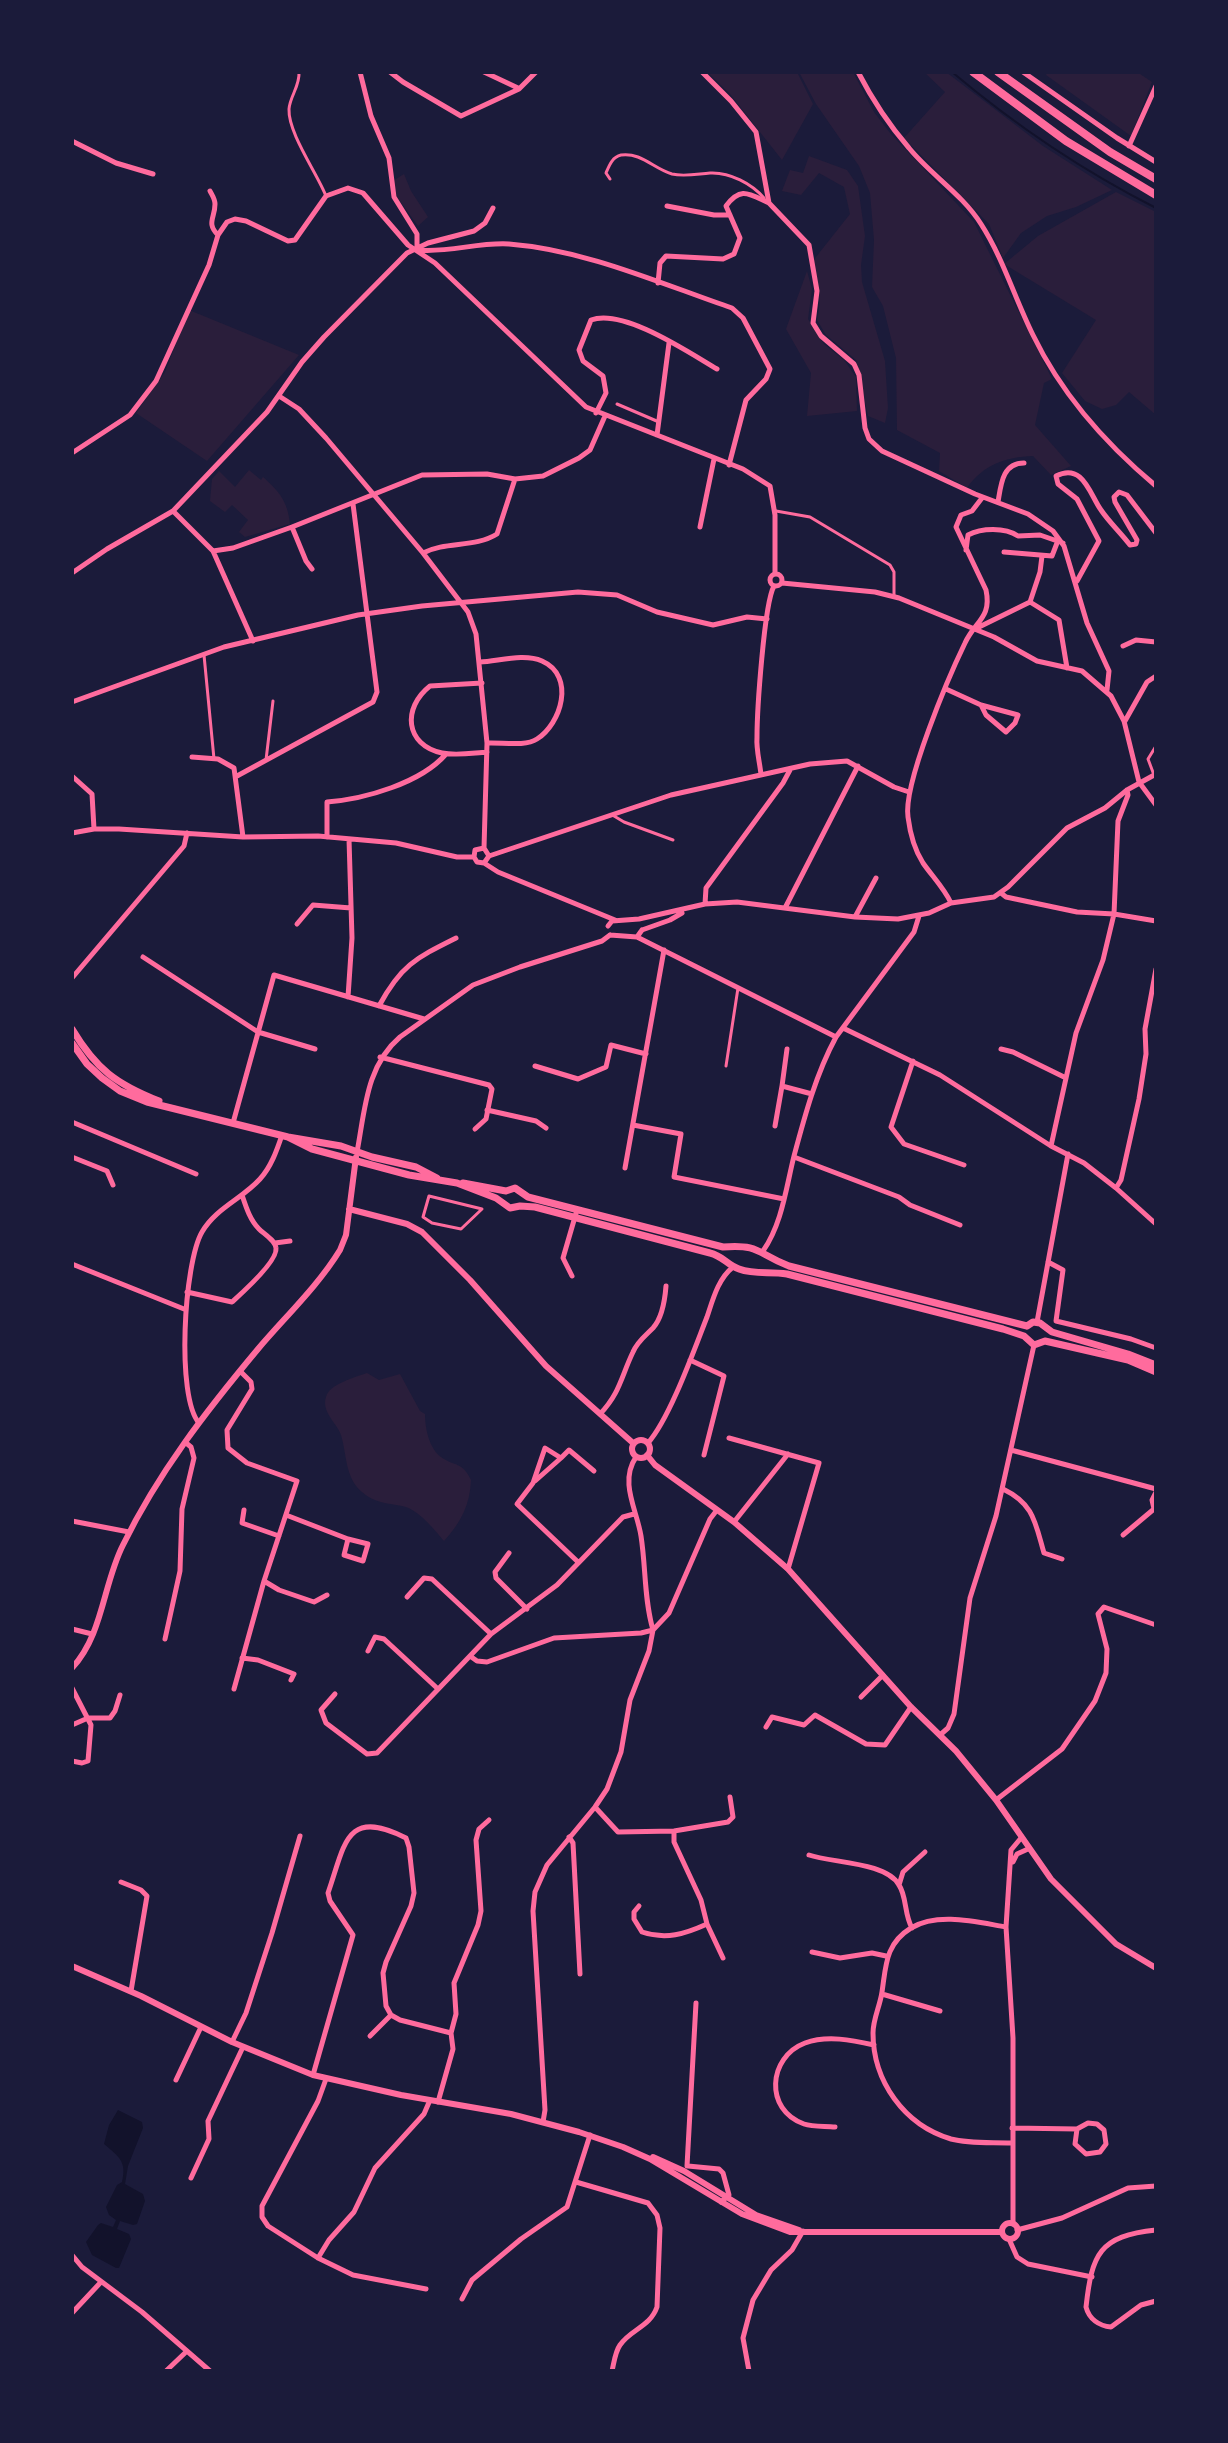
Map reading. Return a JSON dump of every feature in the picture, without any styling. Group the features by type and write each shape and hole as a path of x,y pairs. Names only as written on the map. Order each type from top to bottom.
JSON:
{"main road":[{"path":"973,72 1066,141 1156,195"},
{"path":"998,72 1110,152 1156,179"},
{"path":"72,1029 87,1054 112,1078 135,1092 175,1108"},
{"path":"72,1043 93,1071 120,1091 147,1102 285,1136 312,1149 416,1167 503,1202 510,1208 520,1206 576,1214 729,1247 741,1245 800,1269 1027,1326 1037,1322 1046,1328 1156,1365"},
{"path":"457,1183 506,1191 515,1188 522,1195 576,1214 726,1259 733,1267 752,1273 763,1271 809,1279 1024,1336 1034,1345 1045,1341 1128,1360 1156,1372"},
{"path":"503,1202 506,1191"},
{"path":"520,1206 522,1195"},
{"path":"726,1259 729,1247"},
{"path":"763,1271 765,1255"},
{"path":"1024,1336 1027,1326"},
{"path":"1045,1341 1046,1328"}],"street":[{"path":"360,72 371,116 389,158 394,197 417,234 417,250"},
{"path":"390,72 461,116 519,89 536,72"},
{"path":"484,72 519,89"},
{"path":"702,72 756,132 769,203"},
{"path":"858,72 874,101 909,148 962,200 980,223 1056,380 1132,466 1156,486"},
{"path":"1023,72 1156,162"},
{"path":"1129,146 1156,86"},
{"path":"72,141 116,163 153,174"},
{"path":"72,453 130,415 156,381 209,265 218,235 227,222 235,219 246,221 288,241 295,240 326,196 348,188 363,193 394,230 435,263 574,398 596,413 743,469 770,486 774,510 775,574 769,581 774,586"},
{"path":"210,191 215,204 210,219 212,229 218,235"},
{"path":"658,283 660,263 666,256 723,259 734,254 740,238 726,206 734,195 745,192 769,203 809,245 817,291 813,323 821,336 848,357 859,375 862,413 869,439 882,451 1039,520 1053,531 1076,582 1092,637 1109,671 1107,690"},
{"path":"667,206 730,215"},
{"path":"72,573 173,511 279,396 302,362 405,254 428,243 474,231 485,223 493,208"},
{"path":"417,250 432,252 505,244 549,249 589,259 732,308 743,318 770,369 766,379 746,400 729,465"},
{"path":"596,413 606,393 603,376 583,361 579,350 591,320 612,317 630,322 717,369"},
{"path":"657,435 669,343"},
{"path":"279,396 312,422 423,553 468,612 476,634 482,683 487,743 484,848 489,856"},
{"path":"213,551 233,548 292,527 432,473 487,474 515,479 543,476 590,450 605,416"},
{"path":"700,527 714,459"},
{"path":"998,502 1003,477 1015,463 1024,463"},
{"path":"1076,582 1099,541 1077,499 1058,484 1056,476 1059,474 1082,478 1089,485 1100,510 1130,545 1136,544 1137,540 1115,502 1114,497 1119,492 1127,495 1156,533"},
{"path":"423,553 433,547 487,540 497,534 515,479"},
{"path":"951,903 922,861 913,842 907,805 946,689 973,630 985,617 989,601 958,534 957,519 972,511 982,497"},
{"path":"237,776 373,702 377,692 353,504"},
{"path":"173,511 213,551 253,641"},
{"path":"292,527 312,569"},
{"path":"966,551 968,535 972,532 1000,530 1018,536 1040,535 1060,543"},
{"path":"1004,552 1052,556 1060,543"},
{"path":"973,630 1030,602 1042,556"},
{"path":"775,574 780,576 782,583"},
{"path":"761,775 756,738 767,619 770,593 774,586 782,583 875,592 894,597 994,637 1037,661 1082,671 1107,690 1124,721 1139,782 1156,805"},
{"path":"72,702 204,655 368,614 578,592 617,595 657,612 713,625 747,617 767,619"},
{"path":"1030,602 1059,620 1067,668"},
{"path":"1123,646 1136,640 1156,642"},
{"path":"480,662 520,658 542,660 558,674 563,688 557,712 537,739 530,742 487,743"},
{"path":"1124,721 1147,682 1156,676"},
{"path":"482,683 430,686 416,700 411,717 414,734 429,748 446,754 487,752"},
{"path":"946,689 981,705 1018,715 1015,723 1006,732 986,715 981,705"},
{"path":"327,837 327,802 375,795 424,770 446,754"},
{"path":"192,757 214,759 234,768 243,837"},
{"path":"484,863 489,856 671,795 843,760 909,792"},
{"path":"785,908 858,766"},
{"path":"705,904 706,888 790,769"},
{"path":"484,848 475,850 477,862 616,921 705,904 737,902 855,917 898,919 919,916 951,903 989,898 1001,893 1059,834 1155,774"},
{"path":"72,776 92,794 94,829"},
{"path":"1051,1146 1064,1077 1076,1033 1103,960 1114,914 1118,821 1127,790"},
{"path":"72,833 94,829 243,837 327,837 396,843 457,857 474,857"},
{"path":"72,978 184,846 187,833"},
{"path":"348,997 351,908 349,839"},
{"path":"855,917 876,878"},
{"path":"1001,893 1006,897 1077,912 1156,921"},
{"path":"297,924 313,905 351,908"},
{"path":"637,937 642,930 670,920 686,910"},
{"path":"598,915 608,926 610,935"},
{"path":"765,1255 784,1199 812,1094 836,1037 914,932 919,916"},
{"path":"633,920 641,924 642,930"},
{"path":"608,926 616,921"},
{"path":"72,1668 92,1634 129,1532 159,1477 240,1371 335,1258 346,1235 356,1156 374,1067 400,1037 458,994 481,982 602,941 610,935 637,937 836,1037"},
{"path":"379,1006 390,986 414,959 456,938"},
{"path":"625,1168 664,950"},
{"path":"143,957 258,1032 315,1049"},
{"path":"1116,1188 1121,1180 1139,1099 1146,1054 1145,1029 1156,969"},
{"path":"233,1123 274,975 424,1019"},
{"path":"843,1028 940,1075 1051,1146 1084,1163 1156,1224"},
{"path":"535,1066 578,1079 606,1067 611,1045 646,1054"},
{"path":"775,1126 787,1049"},
{"path":"1001,1049 1064,1077"},
{"path":"380,1057 485,1082 492,1089 486,1119 475,1129"},
{"path":"913,1061 891,1127 904,1144 964,1165"},
{"path":"782,1086 812,1094"},
{"path":"487,1110 536,1121 546,1128"},
{"path":"72,1122 196,1174"},
{"path":"633,1125 681,1134 674,1177 784,1199"},
{"path":"199,1423 191,1407 184,1309 195,1247 203,1230 219,1210 261,1179 285,1136"},
{"path":"1037,1322 1068,1154"},
{"path":"72,1157 107,1171 113,1185"},
{"path":"794,1157 899,1197 910,1205 960,1225"},
{"path":"187,1292 232,1302 254,1282 274,1255 277,1249 275,1243 257,1227 242,1195"},
{"path":"349,1209 407,1224 422,1232 470,1280 546,1366 633,1443"},
{"path":"572,1276 563,1258 576,1214"},
{"path":"275,1243 290,1241"},
{"path":"1048,1262 1063,1270 1056,1321 1156,1348"},
{"path":"72,1264 184,1309"},
{"path":"648,1443 658,1429 690,1360 719,1285 733,1267"},
{"path":"599,1414 616,1396 633,1351 655,1326 665,1300 666,1286"},
{"path":"940,1735 948,1728 954,1714 970,1598 1003,1489 1034,1345"},
{"path":"690,1360 724,1376 704,1455"},
{"path":"234,1689 264,1581 297,1481 240,1459 226,1443 229,1424 252,1389 251,1382 240,1371"},
{"path":"729,1438 819,1463 788,1569"},
{"path":"633,1443 642,1440 648,1443 650,1449 647,1455"},
{"path":"165,1639 180,1571 182,1509 194,1458 191,1447 185,1442"},
{"path":"633,1443 631,1450 636,1457"},
{"path":"533,1483 545,1448 561,1458"},
{"path":"578,1562 517,1504 533,1483 569,1450 594,1471"},
{"path":"1011,1450 1156,1491 1152,1500 1155,1510 1123,1535"},
{"path":"734,1522 788,1454"},
{"path":"543,2122 533,1911 535,1892 555,1853 607,1789 621,1752 630,1700 649,1651 653,1630 647,1608 641,1534 630,1498 629,1469 636,1457 647,1455"},
{"path":"647,1455 655,1465 734,1522 788,1569 996,1800 1051,1879 1116,1944 1156,1968"},
{"path":"1003,1489 1017,1496 1031,1511 1044,1553 1062,1559"},
{"path":"244,1510 242,1523 279,1536"},
{"path":"470,1656 487,1662 554,1638 653,1630 669,1613 710,1519 717,1510"},
{"path":"335,1694 321,1710 326,1723 367,1754 377,1753 491,1634 557,1585 623,1517 634,1514"},
{"path":"286,1515 368,1544 363,1561 344,1555 348,1539"},
{"path":"72,1521 129,1532"},
{"path":"509,1553 495,1572 496,1578 527,1609"},
{"path":"407,1597 424,1578 432,1579 491,1634"},
{"path":"264,1581 279,1590 314,1602 327,1595"},
{"path":"996,1800 1062,1749 1095,1701 1106,1673 1107,1649 1098,1614 1104,1607 1156,1625"},
{"path":"72,1629 92,1634"},
{"path":"368,1651 375,1637 384,1639 438,1689"},
{"path":"242,1658 258,1660 294,1674 291,1680"},
{"path":"861,1697 884,1675"},
{"path":"72,1688 92,1731 90,1758 86,1763 72,1761"},
{"path":"72,1725 88,1718 110,1718 120,1695"},
{"path":"766,1727 772,1717 804,1725 815,1715 866,1744 885,1745 911,1707"},
{"path":"595,1807 618,1832 674,1831 728,1822 733,1817 730,1797"},
{"path":"318,2258 329,2240 354,2212 375,2168 434,2101 453,2049 451,2033 456,2014 454,1983 481,1911 476,1840 479,1829 489,1820"},
{"path":"313,2075 353,1935 328,1893 347,1839 361,1826 389,1830 406,1838 409,1847 414,1893 383,1973 386,2006 391,2015 400,2020 451,2033"},
{"path":"674,1831 674,1842 723,1958"},
{"path":"232,2042 250,2000 300,1836"},
{"path":"569,1837 573,1843 580,1974"},
{"path":"1009,2239 1014,2237 1015,2227 1011,2143 1013,2038 1006,1927 1011,1850 1021,1838"},
{"path":"1012,1862 1017,1854 1028,1849"},
{"path":"912,1928 906,1918 899,1885 903,1872 925,1852"},
{"path":"809,1855 874,1869 899,1885"},
{"path":"121,1882 145,1892 148,1902 131,1991"},
{"path":"639,1906 634,1912 634,1919 642,1932 650,1935 680,1936 707,1924"},
{"path":"1006,1927 953,1919 912,1928 894,1943 886,1956 882,1994 873,2030 874,2045 889,2094 898,2106 914,2119 950,2138 1011,2143"},
{"path":"812,1952 840,1958 872,1953 886,1956"},
{"path":"72,1966 131,1991 243,2047 313,2075 434,2101 493,2110 590,2135 658,2158 684,2171 724,2200 765,2219 803,2231 1002,2232 1009,2239 1017,2257 1028,2264 1092,2277"},
{"path":"882,1994 940,2011"},
{"path":"684,2171 696,2003"},
{"path":"370,2036 391,2015"},
{"path":"176,2080 201,2027"},
{"path":"835,2127 805,2125 781,2108 775,2084 780,2062 790,2052 815,2040 833,2039 874,2045"},
{"path":"191,2178 209,2139 208,2121 243,2047"},
{"path":"326,2079 324,2089 261,2212 268,2226 318,2258 353,2275 426,2289"},
{"path":"1012,2128 1077,2129 1088,2123 1097,2124 1104,2130 1106,2144 1100,2152 1086,2154 1075,2144 1077,2129"},
{"path":"462,2299 472,2280 521,2239 567,2207 590,2135"},
{"path":"684,2171 711,2166 719,2169 729,2191 724,2200"},
{"path":"576,2182 648,2203 659,2221 657,2307 645,2326 618,2346 612,2371"},
{"path":"1002,2232 1006,2224 1015,2227 1062,2218 1128,2188 1156,2186"},
{"path":"1156,2230 1118,2238 1103,2246 1096,2257 1086,2307 1087,2313 1098,2324 1106,2326 1116,2325 1141,2305 1156,2301"},
{"path":"749,2371 743,2338 753,2300 771,2270 792,2250 803,2231"},
{"path":"72,2255 82,2267 210,2371"},
{"path":"72,2313 101,2282"},
{"path":"166,2371 187,2351"}],"lane":[{"path":"299,72 289,108 300,143 326,196"},
{"path":"610,179 606,173 612,160 619,155 640,156 671,174 714,173 737,179 754,186 769,203"},
{"path":"617,404 659,422"},
{"path":"774,510 810,517 890,565 894,572 894,597"},
{"path":"204,655 214,759"},
{"path":"266,760 273,701"},
{"path":"1155,774 1148,759 1156,746"},
{"path":"614,816 673,840"},
{"path":"726,1066 738,988"},
{"path":"429,1196 482,1209 461,1229 432,1223 423,1217 429,1196"}],"shaded area":[{"path":"707,72 797,72 813,104 782,160 730,94"},
{"path":"799,72 853,72 874,112 890,133 974,222 1052,379 1044,383 1035,425 1071,466 1051,475 1033,456 1013,458 980,473 967,488 939,471 940,453 897,430 896,358 883,306 872,287 874,240 870,193 859,166 816,104"},
{"path":"924,72 946,72 1043,146 1112,190 1076,207 1047,216 1021,233 1003,258 989,224 904,138 945,92"},
{"path":"1048,72 1137,72 1152,82 1131,136 1046,75"},
{"path":"809,156 847,170 858,186 865,236 862,282 885,361 888,408 885,423 868,416 856,360 826,335 817,320 819,291 812,262 850,214 844,187 819,173 801,195 782,191 790,170 803,173"},
{"path":"404,174 428,217 418,226 397,197 393,181"},
{"path":"1116,192 1156,212 1156,415 1129,392 1116,405 1102,409 1085,401 1062,373 1096,320 1004,264 1038,236"},
{"path":"807,271 812,289 808,319 824,344 844,360 856,377 857,411 807,416 811,373 786,329"},
{"path":"189,310 299,355 207,461 136,413 165,372"},
{"path":"249,470 261,480 263,477 278,492 285,503 290,524 245,537 239,532 248,520 232,505 225,512 210,501 212,479 219,471 235,487"},
{"path":"367,1373 379,1380 400,1374 420,1411 425,1414 433,1448 441,1457 461,1467 471,1480 464,1513 444,1541 414,1511 371,1498 352,1480 341,1435 327,1412 325,1402 332,1388"},
{"path":"118,2110 142,2122 143,2128 128,2166 125,2184 143,2194 145,2201 137,2224 120,2221 117,2229 129,2234 131,2239 119,2268 116,2268 92,2255 86,2242 98,2225 113,2227 116,2220 109,2215 106,2207 117,2185 122,2182 123,2169 118,2156 104,2144 109,2125"}],"waterway":[{"path":"952,72 1050,146 1156,208"}]}
